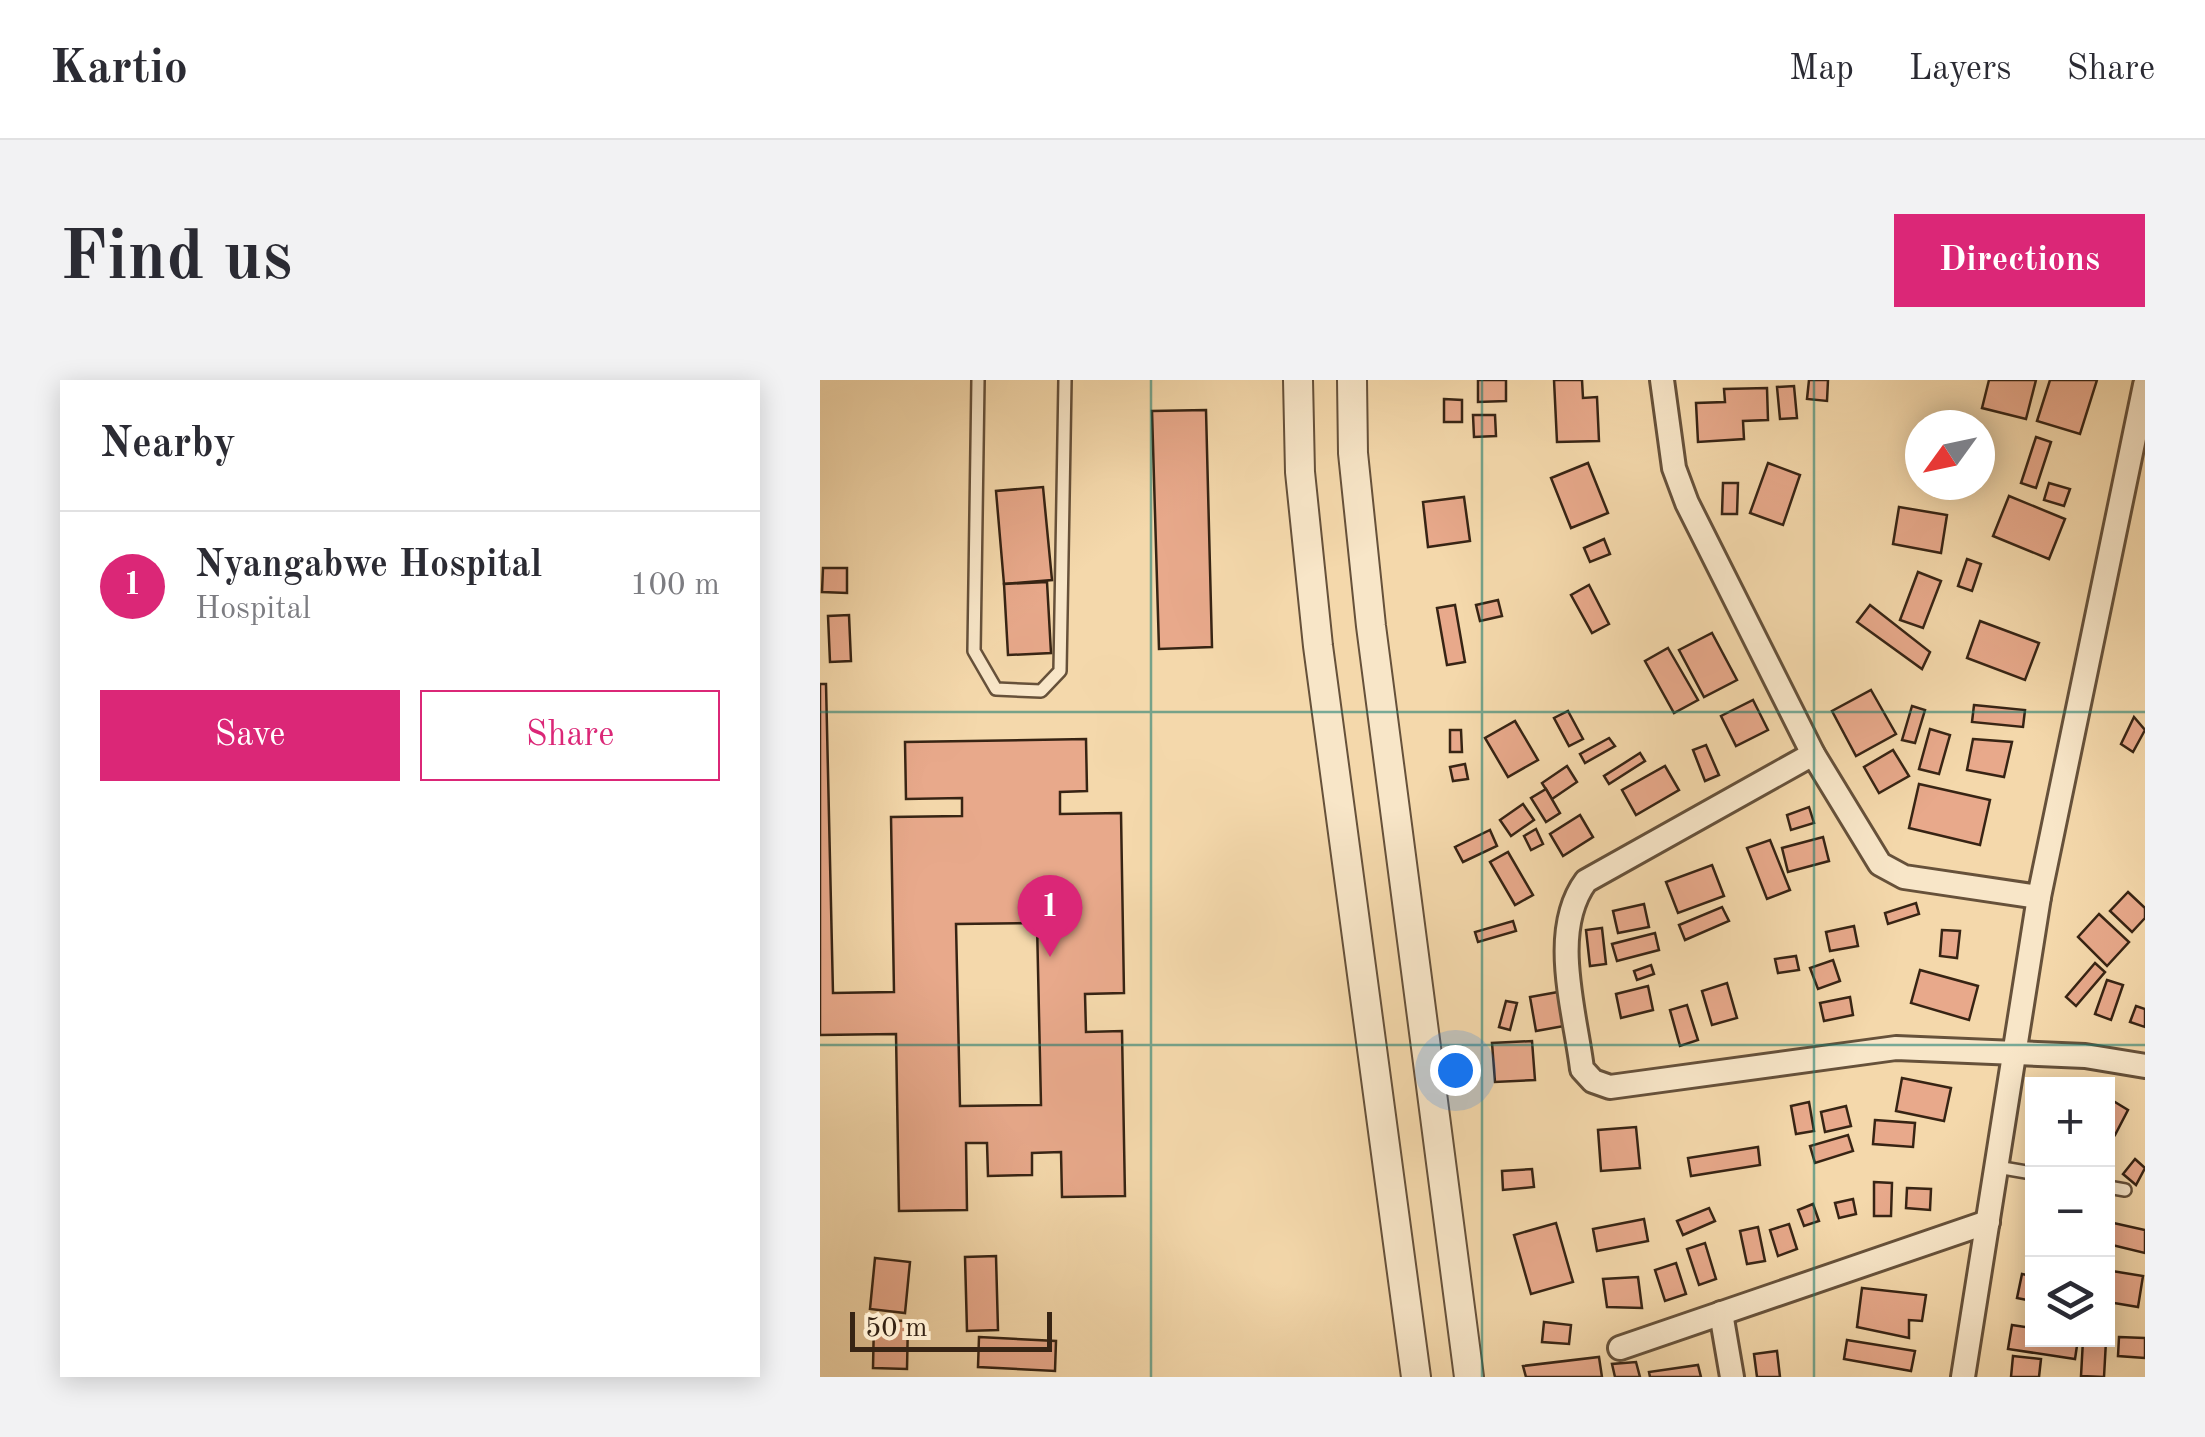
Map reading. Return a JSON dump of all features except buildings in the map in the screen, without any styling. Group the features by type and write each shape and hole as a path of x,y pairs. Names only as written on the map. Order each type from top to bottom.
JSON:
{"street":[{"path":"1298,380 1300,472 1318,646 1416,1377"},
{"path":"1352,380 1353,453 1371,626 1469,1377"},
{"path":"1662,380 1670,451 1687,503 1814,754 1880,864 1904,877 2040,896"},
{"path":"1962,1377 2040,896 2145,385"},
{"path":"1814,754 1586,881 1571,902 1566,927 1582,1070 1592,1081 1610,1087 1896,1048 2085,1056 2145,1066"},
{"path":"1620,1348 1988,1222"},
{"path":"1722,1313 1732,1377"}],"lane":[{"path":"978,380 974,651 996,689 1016,692 1040,691 1060,671 1065,380"},
{"path":"1997,1166 2025,1172"},
{"path":"2115,1188 2125,1190"}],"place":[{"name":"Nyangabwe Hospital","path":"1050,957"}]}
